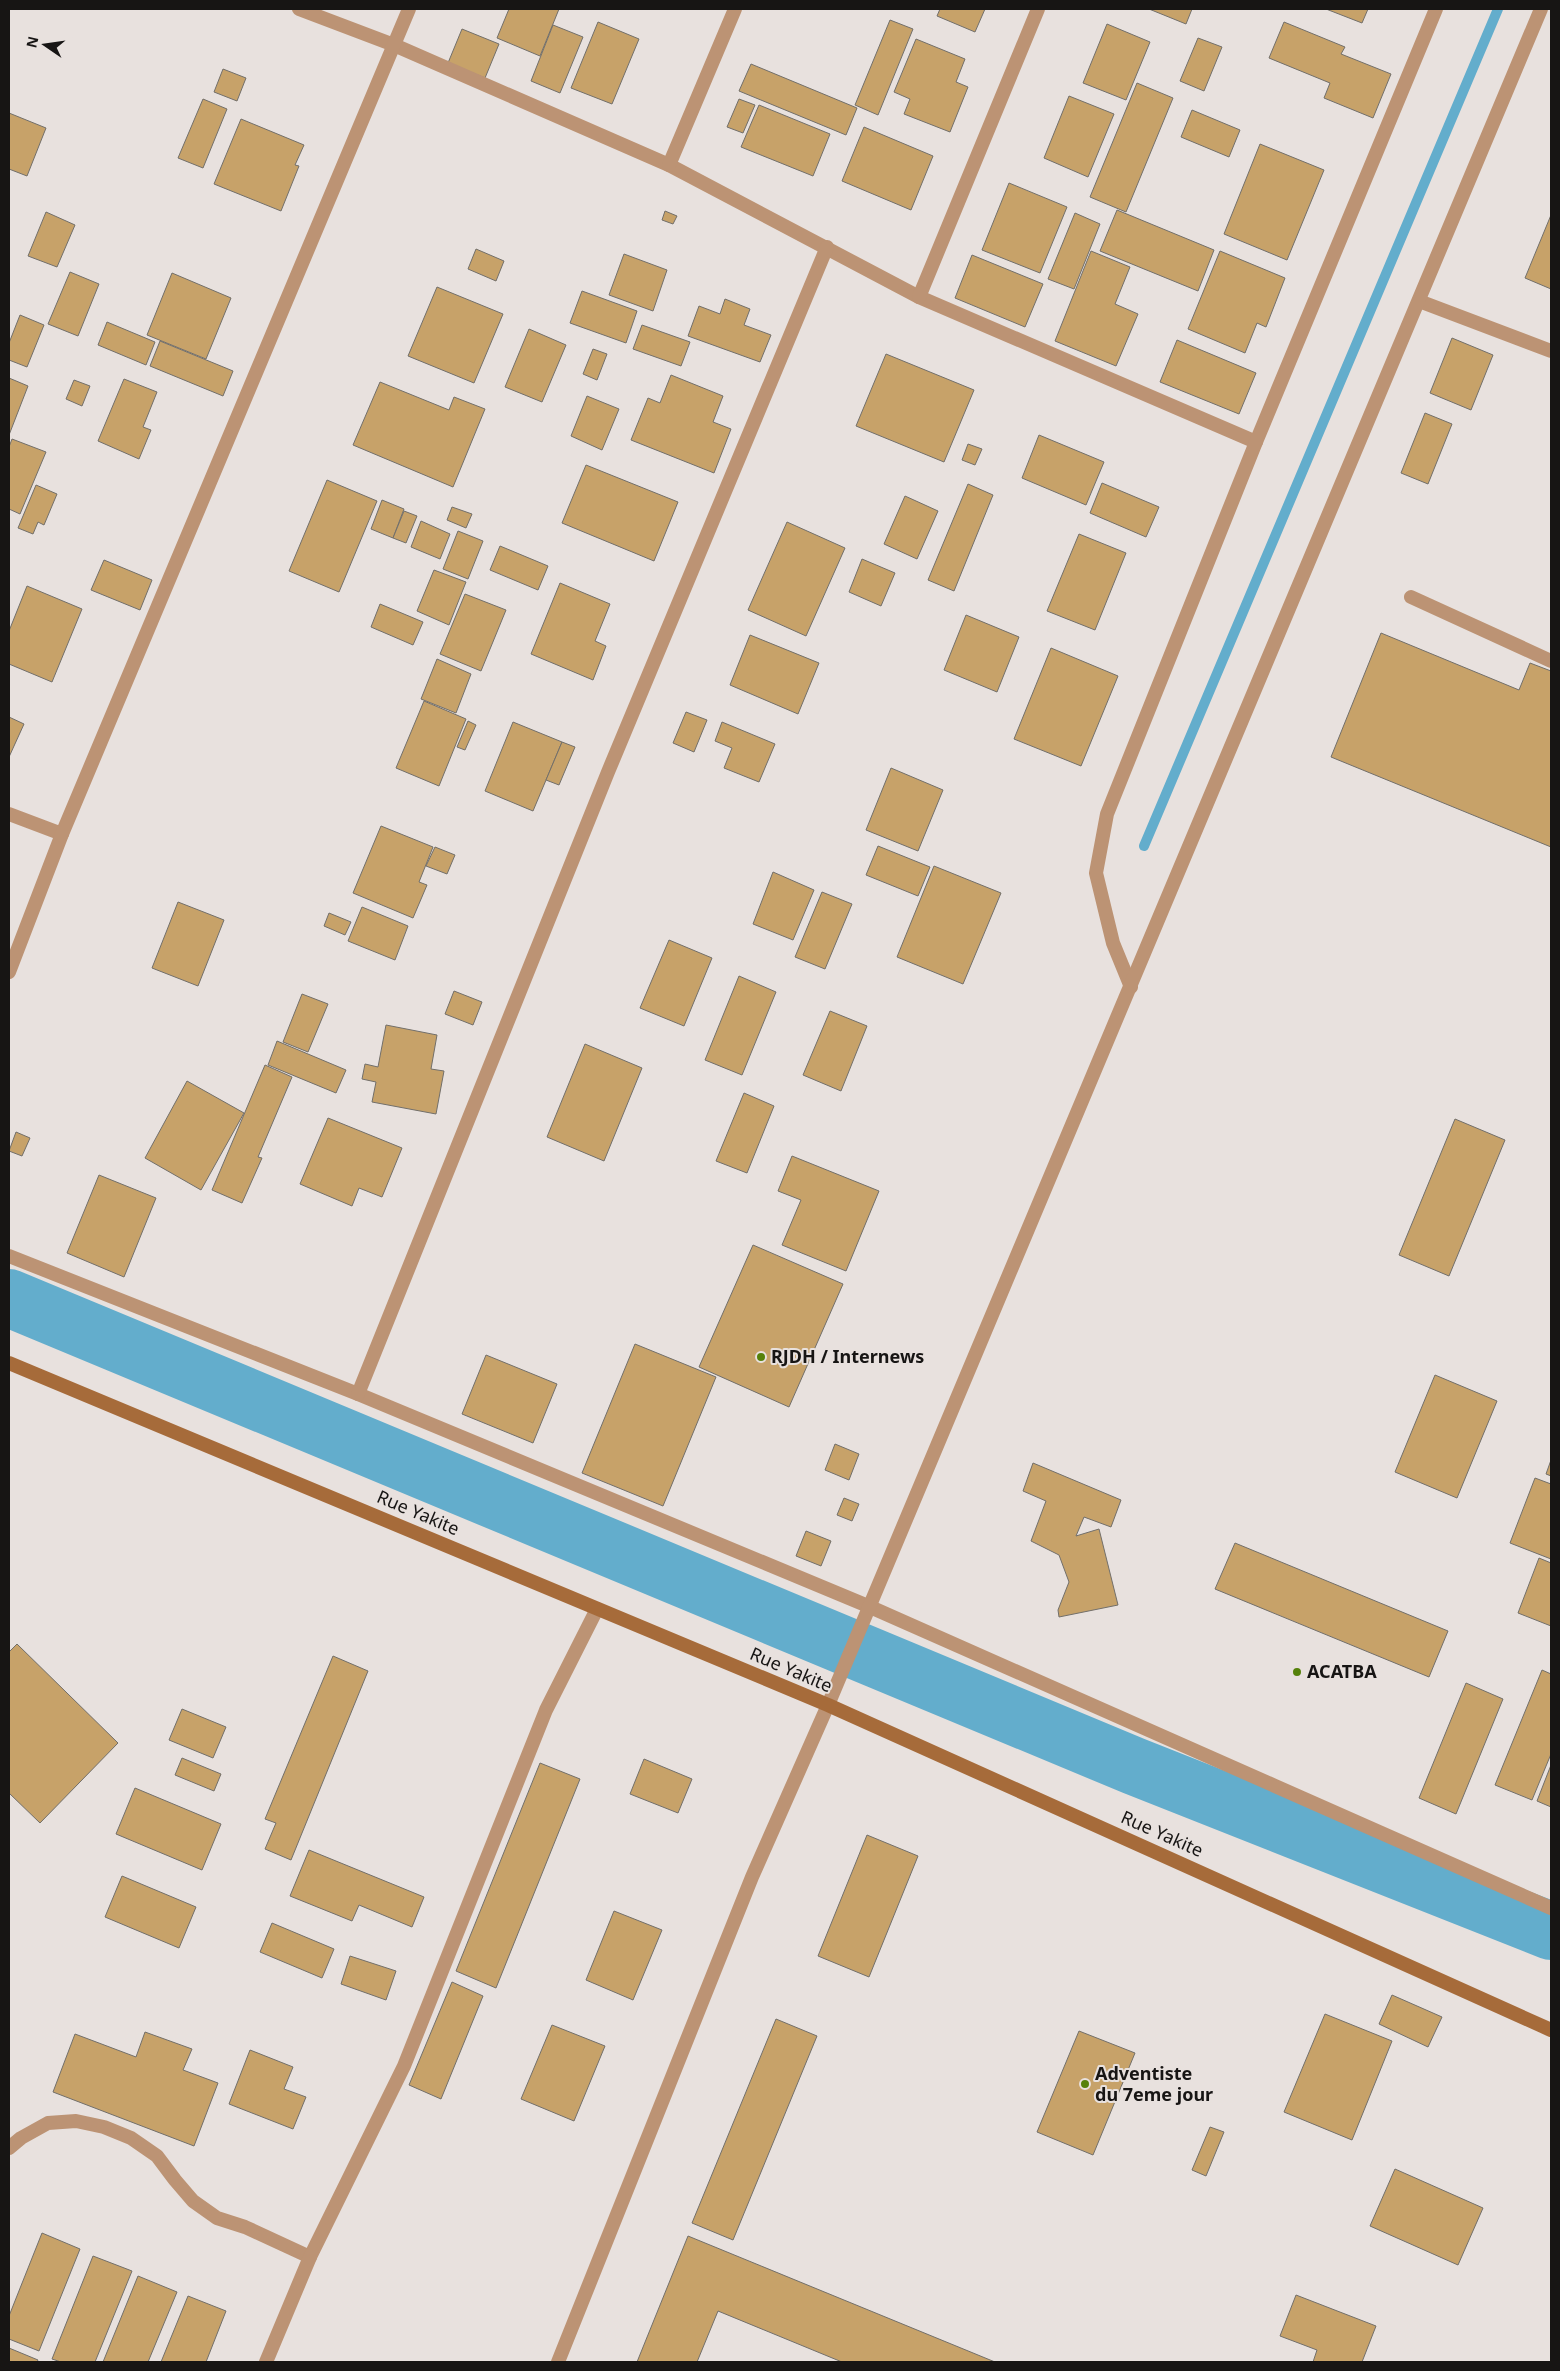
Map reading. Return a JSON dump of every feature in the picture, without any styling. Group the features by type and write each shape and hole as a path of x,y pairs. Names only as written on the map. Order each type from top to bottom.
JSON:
{"main road":[{"name":"Rue Yakite","path":"9,1363 828,1705 1551,2030"}],"street":[{"path":"299,9 394,45 669,165 920,297 1256,442"},
{"path":"9,972 62,834 409,9"},
{"path":"669,165 735,9"},
{"path":"920,297 1038,9"},
{"path":"1131,987 1113,942 1096,873 1107,814 1256,442 1436,9"},
{"path":"558,2362 752,1877 828,1705 868,1606 1131,987 1542,9"},
{"path":"358,1394 605,781 828,247"},
{"path":"1419,301 1551,351"},
{"path":"1411,597 1551,661"},
{"path":"9,814 62,834"},
{"path":"9,1256 358,1394 868,1606 1551,1908"},
{"path":"266,2362 310,2257 404,2066 546,1710 597,1609"},
{"path":"9,2148 21,2138 48,2123 76,2121 104,2127 131,2138 157,2156 193,2201 217,2218 244,2227 310,2257"}],"building":[{"path":"509,9 559,9 540,56 497,38"},
{"path":"940,9 985,9 975,32 937,16"},
{"path":"1149,9 1192,9 1186,24"},
{"path":"1326,9 1368,9 1362,23"},
{"path":"890,20 913,29 878,115 855,105"},
{"path":"598,22 639,39 612,104 571,88"},
{"path":"1284,22 1345,47 1341,54 1391,74 1373,118 1324,98 1330,83 1269,58"},
{"path":"1107,24 1150,42 1126,100 1083,83"},
{"path":"553,25 583,37 560,93 531,81"},
{"path":"462,29 499,44 485,78 448,63"},
{"path":"1198,38 1222,47 1204,91 1180,81"},
{"path":"916,39 965,59 956,82 968,87 950,132 904,114 910,99 894,92"},
{"path":"751,64 857,108 846,135 739,91"},
{"path":"223,69 246,78 237,101 214,92"},
{"path":"1137,83 1173,98 1126,212 1090,197"},
{"path":"1069,96 1114,114 1088,177 1044,158"},
{"path":"203,99 227,109 203,168 178,158"},
{"path":"739,99 755,105 743,133 727,127"},
{"path":"759,105 830,134 813,176 741,147"},
{"path":"1192,110 1240,130 1229,157 1181,137"},
{"path":"9,113 46,128 27,176 9,169"},
{"path":"241,119 304,145 295,165 299,166 281,211 214,184"},
{"path":"864,127 933,156 911,210 842,181"},
{"path":"1260,144 1324,170 1287,260 1224,234"},
{"path":"1009,183 1067,207 1040,273 982,250"},
{"path":"1117,210 1214,250 1198,291 1100,251"},
{"path":"665,211 677,216 673,224 662,220"},
{"path":"46,212 75,225 57,267 28,256"},
{"path":"1075,213 1100,224 1074,289 1048,279"},
{"path":"1551,215 1551,289 1525,278"},
{"path":"476,249 504,261 496,281 468,269"},
{"path":"1091,251 1130,267 1115,304 1138,314 1116,366 1055,341"},
{"path":"1220,251 1285,278 1266,327 1257,323 1245,353 1188,329"},
{"path":"624,254 667,270 653,311 609,295"},
{"path":"972,255 1043,284 1025,327 955,298"},
{"path":"70,272 99,284 78,336 48,324"},
{"path":"172,273 231,298 206,359 147,335"},
{"path":"437,287 503,314 474,383 408,356"},
{"path":"582,291 637,311 626,343 570,323"},
{"path":"725,299 750,309 744,325 771,335 760,362 688,336 699,306 720,314"},
{"path":"20,315 44,325 27,367 9,360 9,343"},
{"path":"107,322 155,342 146,365 98,345"},
{"path":"642,325 690,342 681,366 633,349"},
{"path":"529,329 566,345 542,402 505,387"},
{"path":"1452,338 1493,355 1471,410 1430,393"},
{"path":"1177,340 1256,373 1239,414 1160,382"},
{"path":"160,341 233,371 223,396 150,366"},
{"path":"593,349 607,354 597,380 583,374"},
{"path":"886,354 974,390 944,462 856,426"},
{"path":"671,375 723,396 713,422 731,429 714,473 631,440 648,398 660,403"},
{"path":"9,378 28,386 9,435"},
{"path":"124,379 157,392 143,427 151,430 139,459 98,441"},
{"path":"74,380 90,386 82,406 66,399"},
{"path":"380,382 449,410 454,397 485,409 453,487 353,445"},
{"path":"587,396 619,409 602,450 571,436"},
{"path":"1425,413 1452,424 1428,484 1401,473"},
{"path":"1039,435 1104,462 1086,505 1022,478"},
{"path":"12,439 46,452 20,514 9,509 9,447"},
{"path":"968,444 982,449 975,465 962,460"},
{"path":"586,465 678,502 654,561 562,523"},
{"path":"327,480 377,501 339,592 289,571"},
{"path":"1102,483 1159,507 1146,537 1090,513"},
{"path":"968,484 993,495 954,591 928,580"},
{"path":"36,485 57,494 44,525 38,522 33,534 18,528"},
{"path":"905,496 938,511 917,559 884,544"},
{"path":"382,500 404,509 393,538 371,529"},
{"path":"452,507 472,514 466,528 447,520"},
{"path":"404,511 417,516 406,543 393,538"},
{"path":"421,521 450,534 440,559 411,547"},
{"path":"787,522 845,548 806,636 748,610"},
{"path":"458,531 483,541 468,579 443,569"},
{"path":"1079,534 1126,553 1095,630 1047,611"},
{"path":"500,546 548,566 538,590 490,570"},
{"path":"862,559 895,573 881,606 849,592"},
{"path":"104,560 152,580 140,610 91,590"},
{"path":"434,570 466,582 449,625 417,611"},
{"path":"560,583 610,604 595,641 606,646 593,680 531,654"},
{"path":"27,586 82,609 52,682 9,664 9,631"},
{"path":"465,594 506,610 481,671 440,654"},
{"path":"380,604 423,622 413,645 371,627"},
{"path":"966,615 1019,637 997,692 944,670"},
{"path":"1381,633 1519,690 1530,663 1551,671 1551,847 1331,757"},
{"path":"750,635 819,663 798,714 730,685"},
{"path":"1051,648 1118,676 1081,766 1014,739"},
{"path":"437,659 471,674 456,713 421,699"},
{"path":"424,701 466,719 439,786 396,768"},
{"path":"686,712 707,720 694,752 673,743"},
{"path":"9,717 24,724 9,757"},
{"path":"468,721 476,725 465,750 457,747"},
{"path":"513,722 562,742 533,811 485,791"},
{"path":"722,722 775,744 759,782 724,768 732,748 715,741"},
{"path":"562,742 575,747 559,785 546,780"},
{"path":"891,768 943,790 918,851 866,830"},
{"path":"381,826 433,847 419,882 427,885 413,918 353,893"},
{"path":"878,846 930,867 918,896 866,875"},
{"path":"435,847 455,855 447,874 426,866"},
{"path":"934,866 1001,893 963,984 897,957"},
{"path":"773,872 814,890 793,940 753,924"},
{"path":"822,892 852,904 825,969 795,957"},
{"path":"178,902 224,920 198,986 152,968"},
{"path":"362,907 408,926 395,960 348,941"},
{"path":"329,913 351,922 345,935 324,926"},
{"path":"669,940 712,958 684,1026 640,1008"},
{"path":"739,976 776,992 742,1075 705,1060"},
{"path":"454,991 482,1002 473,1025 445,1014"},
{"path":"302,994 328,1004 308,1052 283,1042"},
{"path":"830,1011 867,1026 841,1091 803,1075"},
{"path":"386,1025 437,1035 431,1069 444,1071 436,1114 372,1102 376,1082 362,1079 365,1064 378,1067"},
{"path":"277,1041 346,1070 336,1093 268,1065"},
{"path":"585,1044 642,1068 604,1161 547,1137"},
{"path":"265,1065 292,1077 258,1157 262,1158 242,1203 212,1190"},
{"path":"187,1081 244,1113 201,1190 145,1158"},
{"path":"744,1093 774,1106 747,1173 716,1161"},
{"path":"328,1118 402,1148 382,1197 359,1188 352,1206 300,1184"},
{"path":"1455,1119 1505,1140 1449,1276 1399,1255"},
{"path":"16,1132 30,1138 22,1156 9,1151"},
{"path":"792,1156 879,1191 846,1271 782,1245 801,1200 778,1191"},
{"path":"99,1175 156,1198 124,1277 67,1253"},
{"path":"753,1245 843,1284 789,1407 699,1367"},
{"path":"635,1344 716,1377 663,1506 582,1473"},
{"path":"486,1355 557,1384 533,1443 462,1414"},
{"path":"1435,1375 1497,1401 1457,1498 1395,1472"},
{"path":"835,1444 859,1454 849,1480 825,1470"},
{"path":"1551,1460 1551,1476 1546,1474"},
{"path":"1033,1463 1121,1500 1111,1527 1084,1517 1076,1536 1099,1529 1118,1605 1059,1617 1058,1610 1069,1582 1059,1555 1031,1541 1046,1501 1023,1491"},
{"path":"1535,1478 1551,1484 1551,1559 1510,1543"},
{"path":"844,1498 859,1504 852,1521 837,1515"},
{"path":"806,1531 831,1541 821,1566 796,1556"},
{"path":"1235,1543 1448,1631 1429,1677 1215,1589"},
{"path":"1539,1558 1551,1563 1551,1626 1518,1613"},
{"path":"17,1644 118,1743 40,1823 9,1793 9,1652"},
{"path":"333,1656 368,1671 291,1860 265,1849 276,1823 265,1819"},
{"path":"1542,1670 1551,1674 1551,1754 1532,1800 1495,1785"},
{"path":"1466,1683 1503,1699 1456,1814 1419,1798"},
{"path":"182,1709 226,1727 213,1758 169,1740"},
{"path":"182,1758 221,1774 214,1791 175,1775"},
{"path":"644,1759 692,1779 678,1813 630,1794"},
{"path":"540,1763 580,1779 496,1988 456,1971"},
{"path":"1551,1765 1551,1807 1537,1801"},
{"path":"135,1788 221,1824 202,1870 116,1834"},
{"path":"867,1835 918,1856 869,1977 818,1956"},
{"path":"309,1850 424,1897 412,1927 359,1905 352,1921 290,1896"},
{"path":"122,1876 196,1907 179,1948 105,1917"},
{"path":"614,1911 662,1930 633,2000 586,1980"},
{"path":"272,1923 334,1949 322,1978 260,1952"},
{"path":"350,1956 396,1971 386,2000 341,1984"},
{"path":"452,1982 483,1996 441,2099 409,2085"},
{"path":"1392,1995 1442,2017 1428,2047 1379,2024"},
{"path":"1325,2014 1392,2041 1352,2140 1284,2112"},
{"path":"776,2019 817,2036 733,2240 692,2223"},
{"path":"552,2025 605,2046 574,2121 521,2099"},
{"path":"1079,2031 1135,2053 1093,2155 1037,2132"},
{"path":"145,2032 192,2049 183,2070 218,2083 194,2146 53,2092 75,2034 136,2057"},
{"path":"250,2050 293,2067 284,2089 306,2097 293,2129 229,2104"},
{"path":"1210,2127 1224,2132 1206,2176 1192,2170"},
{"path":"1395,2169 1483,2208 1458,2265 1370,2226"},
{"path":"42,2233 80,2249 39,2351 9,2339 9,2316"},
{"path":"688,2236 995,2362 842,2362 718,2311 697,2362 637,2362"},
{"path":"93,2256 132,2271 95,2362 61,2362 52,2359"},
{"path":"138,2276 177,2292 148,2362 103,2362"},
{"path":"1296,2295 1376,2326 1362,2362 1313,2362 1317,2350 1280,2336"},
{"path":"188,2296 226,2311 206,2362 161,2362"},
{"path":"9,2348 38,2360 37,2362 9,2362"}],"waterway":[{"path":"1144,846 1498,9"},
{"path":"9,1298 1134,1766 1551,1931"}],"place":[{"name":"RJDH / Internews","path":"761,1357"},
{"name":"ACATBA","path":"1297,1672"},
{"name":"Adventiste du 7eme jour","path":"1085,2084"}]}
